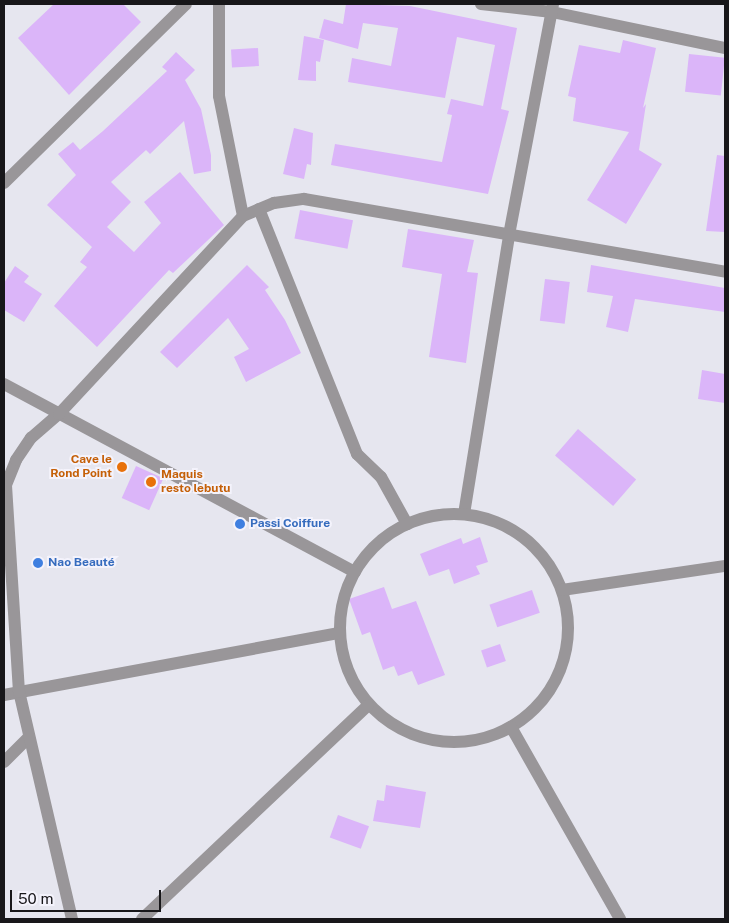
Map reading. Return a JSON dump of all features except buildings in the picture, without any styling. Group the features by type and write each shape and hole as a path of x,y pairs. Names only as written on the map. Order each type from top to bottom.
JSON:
{"street":[{"path":"4,183 186,4"},
{"path":"219,4 219,96 243,216"},
{"path":"482,4 552,8 725,48"},
{"path":"464,514 510,235 552,8"},
{"path":"72,919 19,692 5,514 6,485 16,460 31,438 59,414 243,216 274,203 304,199 725,272"},
{"path":"259,209 357,454 381,477 407,524"},
{"path":"4,384 354,572"},
{"path":"464,514 496,522 525,538 547,561 562,590 569,629 562,668 542,702 511,727 474,741 436,741 399,729 368,705 348,672 339,633 343,602 354,572 377,544 407,524 435,516 464,514"},
{"path":"562,590 725,566"},
{"path":"4,695 339,633"},
{"path":"142,919 368,705"},
{"path":"511,727 620,919"},
{"path":"4,762 30,737"}],"place":[{"name":"Cave le Rond Point","path":"122,467"},
{"name":"Maquis resto lebutu","path":"151,482"},
{"name":"Passi Coiffure","path":"240,524"},
{"name":"Nao Beauté","path":"38,563"}]}
